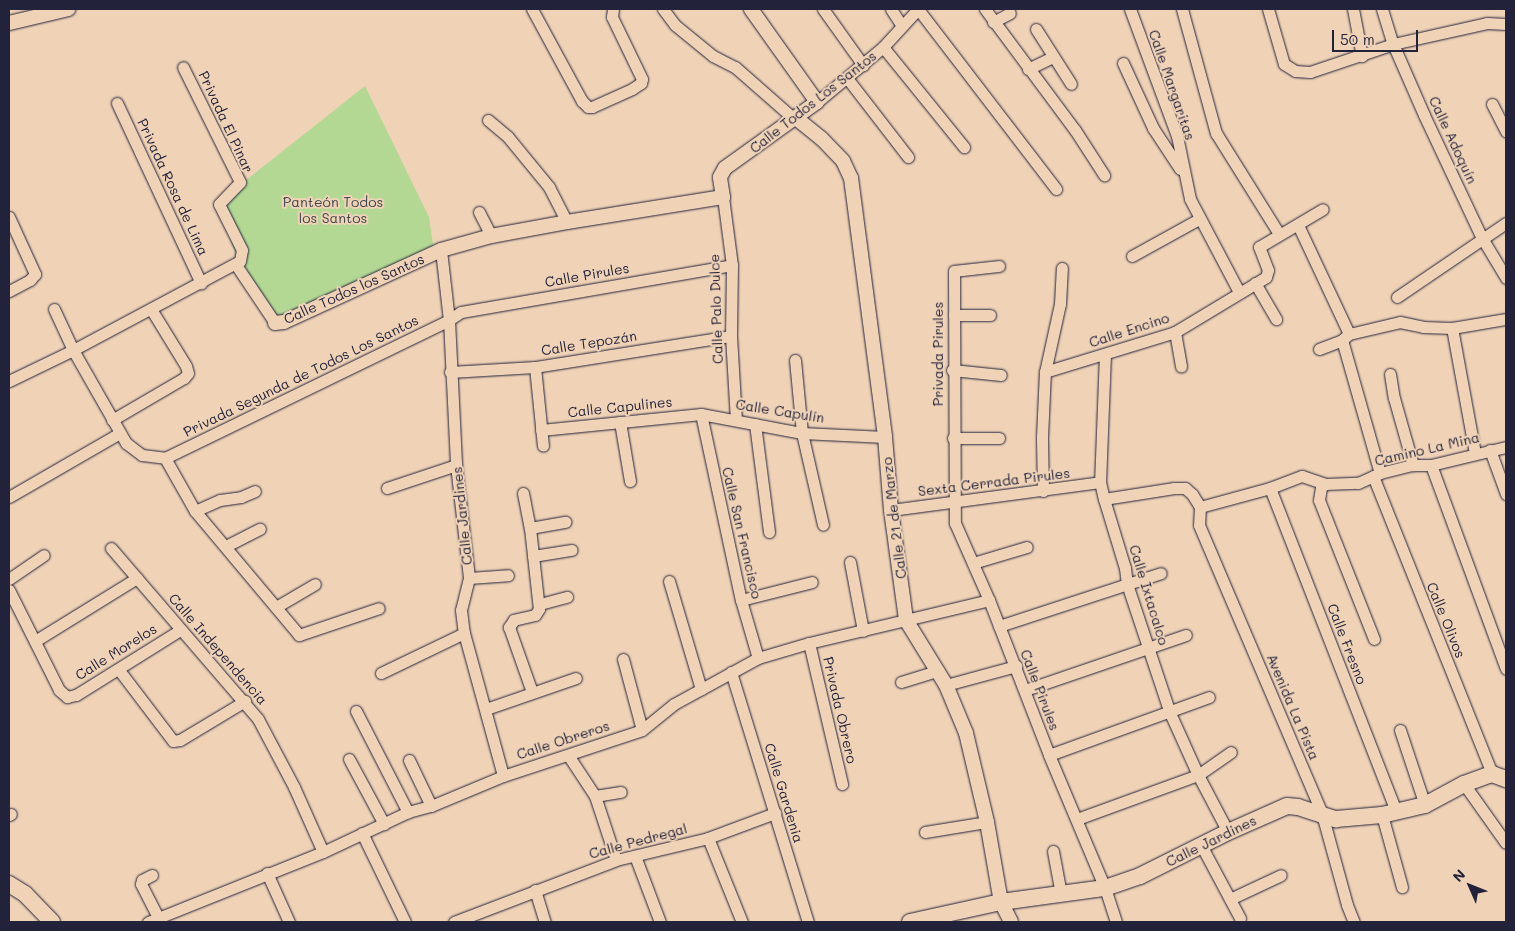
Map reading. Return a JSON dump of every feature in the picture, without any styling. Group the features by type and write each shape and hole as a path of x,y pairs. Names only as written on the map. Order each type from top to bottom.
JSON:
{"main road":[{"name":"Calle Jardines","path":"910,922 1001,902 1105,888 1140,876 1228,832 1288,806 1336,819 1389,813 1425,805 1464,784 1499,777"},
{"path":"9,884 25,894 46,921"}],"street":[{"path":"9,23 68,9"},
{"path":"532,9 584,104 592,107 632,90 641,83 640,75 612,16 612,9"},
{"name":"Calle 21 de Marzo","path":"663,9 675,25 713,56 735,67 822,140 843,161 851,178 885,437 891,510 906,620 946,685 966,733 987,822 1001,902 1011,922"},
{"path":"751,9 817,102"},
{"path":"823,9 863,65"},
{"path":"891,9 902,26"},
{"path":"918,9 1056,188"},
{"name":"Calle Todos Los Santos","path":"723,197 720,176 725,168 795,119 848,78 883,47 918,9"},
{"path":"984,9 1075,130 1104,175"},
{"name":"Calle Margaritas","path":"1130,9 1177,136 1182,173"},
{"path":"1182,9 1216,133 1279,234 1298,225 1323,209"},
{"path":"1268,9 1284,64 1295,71 1310,72 1393,44 1487,23 1506,24"},
{"path":"1353,9 1362,56"},
{"name":"Calle Adoquín","path":"1382,9 1393,44 1482,238 1506,278"},
{"path":"993,22 1010,13"},
{"path":"1036,29 1052,57 1071,84"},
{"path":"883,47 964,147"},
{"path":"1028,69 1052,57"},
{"path":"1124,63 1153,128 1182,173 1190,199 1199,219 1239,292"},
{"name":"Privada El Pinar","path":"183,67 240,182 219,204 242,250 242,257 236,265"},
{"path":"848,78 908,157"},
{"name":"Privada Rosa de Lima","path":"117,103 201,283"},
{"path":"1492,104 1506,132"},
{"path":"488,120 508,137 549,187 567,222"},
{"name":"Calle Todos los Santos","path":"236,265 275,323 284,322 441,250 492,236 723,197"},
{"name":"Calle Palo Dulce","path":"723,197 732,265 731,336 736,420"},
{"path":"479,212 492,236"},
{"path":"9,217 34,274 30,280 9,291"},
{"path":"1132,256 1199,219"},
{"path":"1398,297 1506,223"},
{"name":"Calle Olivos","path":"1298,225 1345,337 1377,475 1499,777"},
{"name":"Calle Encino","path":"1045,372 1175,332 1268,274 1260,247 1279,234"},
{"name":"Calle Jardines","path":"441,250 449,320 450,372 456,465 469,578 461,610 464,633 503,776"},
{"path":"9,381 73,350 236,265"},
{"name":"Calle Pirules","path":"449,320 461,312 732,265"},
{"name":"Privada Pirules","path":"953,503 952,370 954,271 999,266"},
{"path":"1043,491 1042,437 1045,372 1060,304 1062,268"},
{"path":"1255,283 1276,319"},
{"path":"112,420 184,378 188,373 186,366 151,308"},
{"path":"54,309 73,350 126,443 136,453 165,458 195,511 299,634 305,634 379,608"},
{"path":"954,315 990,315"},
{"path":"1319,349 1345,337 1400,322 1423,327 1452,328 1506,319"},
{"name":"Privada Segunda de Todos Los Santos","path":"165,458 449,320"},
{"path":"1452,328 1475,453"},
{"path":"1175,332 1180,366"},
{"name":"Calle Tepozán","path":"450,372 535,367 731,336"},
{"name":"Calle Ixtacalco","path":"1105,354 1100,482 1104,500 1125,568 1127,584 1170,713 1198,775 1228,832"},
{"path":"795,360 802,433 823,525"},
{"path":"535,367 543,446"},
{"path":"952,370 1001,375"},
{"path":"1390,374 1394,398 1413,466"},
{"name":"Calle Capulín","path":"701,414 802,433 885,437"},
{"name":"Calle Capulines","path":"541,430 701,414"},
{"name":"Calle San Francisco","path":"701,414 741,600 758,658"},
{"path":"620,422 630,481"},
{"path":"755,424 769,532"},
{"path":"9,497 120,433"},
{"path":"953,438 999,438"},
{"name":"Camino La Mina","path":"1270,488 1302,476 1325,484 1358,483 1377,475 1413,466 1431,465 1506,447"},
{"path":"1490,450 1506,494"},
{"path":"387,488 456,465"},
{"path":"1431,465 1506,669"},
{"name":"Sexta Cerrada Pirules","path":"891,510 1100,482"},
{"path":"1325,484 1319,492 1319,500 1374,638"},
{"path":"1104,500 1184,488 1192,494 1200,508 1270,488"},
{"name":"Calle Fresno","path":"1270,488 1389,813 1402,887"},
{"path":"195,511 220,500 241,497 255,491"},
{"path":"523,493 530,528 540,604 535,615 514,620 509,627 532,692"},
{"name":"Calle Pirules","path":"953,503 954,523 1016,666 1050,755 1105,888 1116,922"},
{"name":"Avenida La Pista","path":"1200,508 1199,525 1322,814 1354,922"},
{"path":"530,528 565,522"},
{"path":"226,546 260,530"},
{"path":"973,564 1027,547"},
{"name":"Calle Independencia","path":"111,548 180,630 245,701 258,719 294,787 323,852"},
{"path":"533,556 572,550"},
{"path":"9,578 44,555"},
{"path":"850,562 863,631"},
{"path":"999,626 1161,573"},
{"path":"469,578 508,575"},
{"path":"9,590 35,641 136,578"},
{"path":"669,581 701,689"},
{"path":"741,600 812,582"},
{"path":"276,607 315,584"},
{"path":"540,604 567,597"},
{"name":"Calle Obreros","path":"153,920 323,852 408,812 431,806 503,776 642,730 674,704 758,658 809,643 989,600"},
{"name":"Calle Morelos","path":"35,641 60,690 67,697 76,695 119,670 180,630"},
{"path":"381,673 464,633"},
{"path":"1024,690 1186,636"},
{"name":"Privada Obrero","path":"809,643 842,784"},
{"path":"623,659 642,730"},
{"path":"946,685 1016,666"},
{"path":"119,670 173,741 180,740 245,701"},
{"path":"902,682 938,671"},
{"name":"Calle Gardenia","path":"731,672 808,922"},
{"path":"486,709 576,678"},
{"path":"1050,755 1170,713 1209,697"},
{"path":"356,711 408,812"},
{"path":"1400,730 1425,805"},
{"path":"1077,819 1198,775 1231,752"},
{"path":"568,755 595,796 616,860"},
{"path":"349,759 384,824"},
{"path":"409,760 431,806"},
{"path":"1464,784 1506,842"},
{"path":"595,796 621,792"},
{"name":"Calle Pedregal","path":"454,922 616,860 708,838 775,813"},
{"path":"925,832 987,822"},
{"path":"362,833 405,922"},
{"path":"708,838 742,922"},
{"path":"1201,845 1240,918"},
{"path":"1053,851 1061,894"},
{"path":"635,856 660,922"},
{"path":"268,873 289,922"},
{"path":"152,875 142,880 141,884 153,920"},
{"path":"1230,900 1281,875"},
{"path":"534,890 545,922"}],"green space":[{"name":"Panteón Todos los Santos","path":"365,86 429,217 434,251 275,323 236,265 235,253 217,203"}]}
